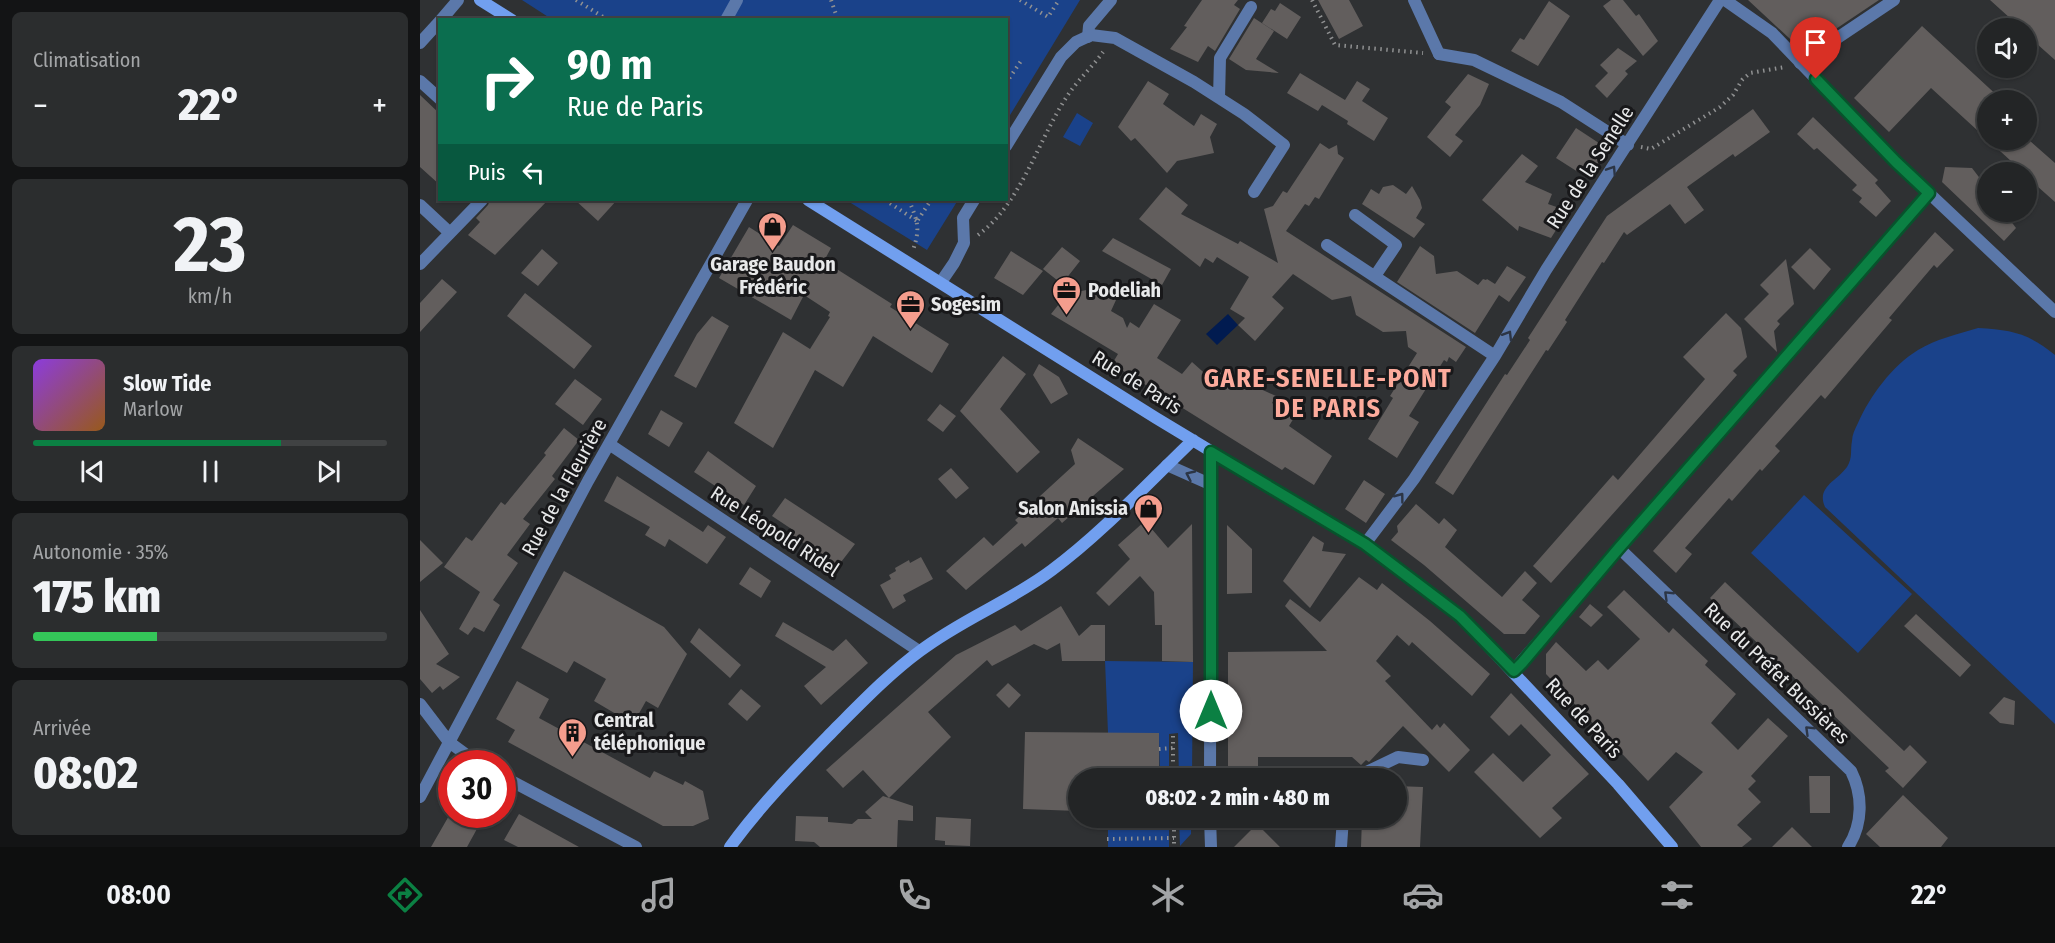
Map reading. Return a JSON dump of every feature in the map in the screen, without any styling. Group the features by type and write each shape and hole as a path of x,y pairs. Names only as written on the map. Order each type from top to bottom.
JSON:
{"main road":[{"path":"480,0 509,18"},
{"name":"Rue de Paris","path":"810,201 1211,452 1365,544 1460,616 1618,784 1672,847"},
{"path":"730,847 786,779 866,698 919,651 949,630 1030,586 1055,568 1090,538 1193,440"}],"street":[{"path":"442,18 458,0"},
{"path":"727,18 737,0"},
{"path":"1088,37 1089,26 1112,0"},
{"path":"1414,0 1438,54 1474,60 1561,102 1628,145"},
{"name":"Rue de la Senelle","path":"1365,544 1414,479 1495,356 1546,270 1720,0"},
{"path":"1725,0 1772,33 1896,162 2055,312"},
{"path":"1800,63 1894,0"},
{"path":"1219,98 1220,58 1251,7"},
{"path":"420,43 438,22"},
{"path":"1008,143 1061,57 1076,42 1091,35 1115,38 1219,98 1284,145 1254,192"},
{"path":"420,81 438,97"},
{"path":"1514,671 1929,193"},
{"path":"420,264 481,201"},
{"name":"Rue de la Fleurière","path":"420,797 609,444 746,201"},
{"path":"941,282 964,243 963,218 973,201"},
{"path":"420,205 450,233"},
{"path":"1355,215 1396,244 1375,276"},
{"path":"1327,245 1495,356"},
{"name":"Rue Léopold Ridel","path":"609,444 919,651"},
{"path":"1210,768 1211,452"},
{"path":"1167,465 1212,485"},
{"name":"Rue du Préfet Bussières","path":"1619,548 1851,771 1858,785 1860,802 1855,836 1848,847"},
{"path":"420,704 449,742 460,750"},
{"path":"1375,768 1398,757 1423,760"},
{"path":"516,783 636,847"},
{"path":"1210,828 1211,847"},
{"path":"1341,847 1342,828"}],"path":[{"path":"576,0 605,18"},
{"path":"831,0 837,18"},
{"path":"1020,0 1048,17 1059,0"},
{"path":"1312,0 1335,45 1438,54"},
{"path":"964,243 994,221 1008,203 1070,92 1115,38"},
{"path":"1008,80 1021,61"},
{"path":"1628,145 1652,149 1720,107 1733,95 1742,80 1750,73 1800,63"},
{"path":"887,201 917,221"},
{"path":"909,201 917,221 919,235 909,262"},
{"path":"917,221 930,201"},
{"path":"1173,736 1173,768"},
{"path":"1159,749 1173,748"},
{"path":"1174,828 1174,847"},
{"path":"1107,839 1174,838"}],"shaded area":[{"path":"522,0 1080,0 1008,118 1008,18 550,18"},
{"path":"1077,113 1093,123 1080,146 1063,137"},
{"path":"848,201 957,201 927,250"},
{"path":"1228,314 1238,325 1217,345 1206,334"},
{"path":"1978,328 2001,330 2028,337 2055,355 2055,724 1825,507 1823,500 1825,489 1849,463 1853,434 1863,413 1875,392 1899,364 1925,346"},
{"path":"1804,495 1912,594 1858,653 1751,553"},
{"path":"1105,661 1193,662 1192,768 1179,768 1178,733 1169,734 1169,768 1160,768 1159,733 1108,733"},
{"path":"1108,828 1169,828 1169,847 1108,847"},
{"path":"1179,828 1191,828 1191,834 1180,846"}],"building":[{"path":"1202,0 1238,0 1234,5 1240,9 1215,51 1208,46 1198,62 1170,49 1187,27 1184,26"},
{"path":"1318,0 1349,0 1363,26 1339,39"},
{"path":"1611,0 1623,0 1636,16 1639,14 1658,41 1643,56 1603,6"},
{"path":"1748,0 1879,0 1803,51"},
{"path":"1990,0 2055,0 2055,60 2037,44 2037,18 2010,18"},
{"path":"1549,1 1570,16 1538,66 1511,51 1520,38 1524,40"},
{"path":"1280,3 1301,17 1287,39 1262,23 1271,9 1275,11"},
{"path":"1254,18 1274,31 1256,59 1279,73 1246,70 1229,59"},
{"path":"1922,26 1991,90 1977,90 1977,130 1931,88 1889,132 1854,98"},
{"path":"1618,48 1637,61 1625,71 1628,74 1607,98 1595,86 1608,73 1600,65"},
{"path":"1300,73 1345,100 1357,81 1370,89 1362,101 1388,118 1374,141 1322,105 1318,111 1287,93"},
{"path":"1468,74 1489,84 1480,105 1455,135 1463,141 1450,157 1427,137 1451,107 1445,102"},
{"path":"1148,81 1169,94 1163,104 1194,126 1201,114 1217,124 1210,137 1214,153 1177,161 1167,173 1135,138 1131,141 1118,127"},
{"path":"420,95 438,112 438,183 420,167"},
{"path":"1753,109 1770,132 1735,157 1733,154 1687,187 1704,210 1685,224 1670,204 1627,235 1624,232 1604,263 1602,262 1565,320 1567,322 1548,351 1546,350 1453,495 1435,483 1505,374 1507,375 1530,340 1528,338 1607,216"},
{"path":"1813,117 1878,180 1875,183 1891,201 1876,217 1859,202 1862,198 1852,190 1857,185 1817,148 1814,150 1797,134"},
{"path":"1576,128 1608,149 1589,179 1556,158"},
{"path":"1320,143 1329,149 1337,145 1338,154 1344,158 1319,199 1315,197 1309,206 1305,204 1286,231 1466,347 1456,362 1449,357 1447,362 1444,360 1409,416 1419,422 1397,458 1368,439 1393,398 1390,396 1417,353 1408,347 1406,331 1383,332 1356,315 1351,296 1332,300 1293,274 1272,297 1284,308 1255,341 1238,325 1245,318 1230,309 1249,277 1217,257 1213,263 1205,258 1200,267 1139,219 1166,187 1188,205 1181,214 1238,244 1240,241 1278,263 1264,209 1273,206 1283,191 1287,193"},
{"path":"2037,147 2055,163 2055,202 2037,186 2037,162 2012,162 1999,150 2037,150"},
{"path":"1522,154 1538,166 1525,182 1552,194 1548,204 1568,211 1551,238 1519,226 1518,231 1482,200"},
{"path":"1945,167 1972,168 1977,175 1977,215 1942,182"},
{"path":"1393,185 1406,194 1412,186 1420,200 1422,208 1416,218 1425,224 1414,238 1362,204 1371,189 1379,194 1383,187"},
{"path":"490,201 547,201 495,255 468,235 480,222 476,218"},
{"path":"576,201 616,201 598,221"},
{"path":"1984,222 2012,222 2016,228 2004,241"},
{"path":"793,225 831,248 824,261 892,304 890,307 949,344 932,373 873,336 843,387 815,370 773,448 734,423 783,332 810,349 830,317 828,316 830,312 804,295 791,320 719,278 749,227 779,246"},
{"path":"1935,232 1954,250 1937,268 1934,265 1889,318 1892,320 1825,399 1821,395 1775,446 1780,451 1762,471 1760,469 1732,501 1729,498 1685,548 1692,554 1676,573 1653,551"},
{"path":"1113,238 1171,269 1162,285 1102,251"},
{"path":"1420,246 1434,256 1436,274 1457,271 1478,285 1483,279 1495,284 1507,266 1526,277 1509,302 1499,295 1475,333 1397,282"},
{"path":"1062,247 1080,261 1062,284 1043,269"},
{"path":"1810,248 1831,269 1814,290 1791,267"},
{"path":"542,249 558,263 538,286 521,273"},
{"path":"1011,251 1043,271 1023,295 994,278"},
{"path":"1786,259 1794,304 1777,321 1780,324 1774,331 1777,352 1744,319 1769,294 1760,285"},
{"path":"442,279 457,292 420,332 420,303"},
{"path":"1096,288 1114,294 1116,300 1111,311 1123,318 1127,328 1130,322 1139,328 1154,304 1181,320 1157,358 1182,374 1192,362 1211,379 1219,370 1276,396 1272,403 1295,416 1289,426 1332,456 1314,485 1285,467 1282,470 1112,364 1118,354 1051,314 1067,294"},
{"path":"525,293 592,346 574,369 507,316"},
{"path":"1726,313 1741,328 1747,357 1733,371 1737,375 1551,583 1533,566 1613,475 1618,480 1705,379 1683,357"},
{"path":"712,316 729,326 696,388 674,376 697,334"},
{"path":"1003,356 1026,374 1000,409 1040,452 1017,473 960,411"},
{"path":"1039,364 1059,377 1068,394 1051,404 1033,375"},
{"path":"575,379 602,399 583,425 555,404"},
{"path":"940,404 956,416 943,432 927,420"},
{"path":"661,410 683,423 669,447 648,434"},
{"path":"564,428 579,440 552,476 555,479 523,519 530,524 507,555 518,563 493,600 500,605 484,632 474,627 468,635 459,629 480,592 444,567 466,537 472,541 501,502 505,505 546,455 544,453"},
{"path":"1078,438 1124,469 1062,523 1058,518 1025,547 1022,543 966,590 946,571 984,537 993,546 1018,523 1015,520 1075,464 1071,450"},
{"path":"708,451 756,486 744,505 694,472"},
{"path":"951,468 969,488 956,499 938,479"},
{"path":"617,476 703,532 708,525 726,537 707,564 669,539 665,547 645,535 650,527 604,501"},
{"path":"1364,480 1385,494 1366,523 1345,509"},
{"path":"785,498 855,544 838,566 790,534 793,530 772,516"},
{"path":"1416,504 1439,524 1444,518 1457,530 1445,547 1502,597 1525,571 1537,583 1522,600 1540,616 1525,634 1504,634 1424,565 1391,540 1398,532 1397,526"},
{"path":"1145,521 1168,548 1192,524 1193,662 1162,661 1162,625 1155,625 1154,592 1140,576 1109,606 1096,593 1130,559 1118,545"},
{"path":"1227,525 1252,549 1252,593 1227,594"},
{"path":"1313,536 1324,543 1322,551 1346,554 1310,608 1283,581"},
{"path":"420,540 443,563 420,582"},
{"path":"921,557 933,579 903,595 906,601 893,609 880,585 891,579 889,575 896,571 895,568 909,560 910,563"},
{"path":"750,567 771,581 761,598 739,584"},
{"path":"564,571 664,627 687,654 658,708 646,701 633,724 594,701 606,679 574,661 567,673 521,648"},
{"path":"1359,577 1377,590 1382,583 1430,621 1490,674 1472,696 1412,642 1409,646 1397,635 1376,661 1391,676 1385,681 1432,730 1437,724 1440,728 1444,723 1470,750 1449,772 1403,726 1369,762 1366,760 1361,765 1352,757 1258,757 1258,768 1228,768 1228,652 1327,651 1285,606 1290,599 1320,622"},
{"path":"1725,582 1904,751 1910,745 1927,762 1903,788 1885,771 1889,768 1710,598"},
{"path":"1624,590 1669,633 1673,628 1708,661 1705,665 1736,694 1711,723 1738,750 1768,718 1788,736 1751,776 1756,781 1748,789 1761,802 1737,825 1752,839 1742,847 1701,847 1669,807 1703,772 1676,752 1648,781 1546,674 1546,654 1556,642 1586,671 1598,660 1608,670 1640,639 1607,607"},
{"path":"1590,604 1603,615 1591,627 1579,617"},
{"path":"1061,606 1079,636 1091,625 1105,625 1105,661 1062,661 1060,643 1047,650 1034,644 992,666 987,660 928,712 951,737 889,798 863,770 843,788 826,770 956,655 1015,625 1021,631"},
{"path":"420,610 449,654 436,664 460,677 443,690 440,686 432,693 420,679"},
{"path":"1916,614 1971,665 1960,677 1904,626"},
{"path":"783,622 833,651 846,639 868,663 821,705 804,686 826,667 775,636"},
{"path":"699,628 741,665 730,678 690,642"},
{"name":"Central téléphonique","path":"517,681 549,699 539,718 650,778 654,771 683,785 685,781 703,791 709,819 693,826 663,826 508,742 515,730 496,719"},
{"path":"1008,683 1021,695 1009,708 996,695"},
{"path":"741,689 761,706 747,721 728,704"},
{"path":"1511,693 1589,774 1552,808 1562,818 1540,838 1474,772 1493,753 1523,782 1551,755 1521,724 1509,736 1490,717"},
{"path":"2004,697 2015,701 2014,725 2000,723 1989,713"},
{"path":"1025,732 1159,733 1159,768 1068,768 1068,811 1023,809"},
{"path":"1809,776 1830,776 1830,813 1810,813"},
{"path":"1407,786 1423,787 1420,847 1361,847 1362,828 1407,828"},
{"path":"1903,795 1948,838 1941,847 1880,847 1866,834"},
{"path":"883,796 913,806 913,821 898,820 897,847 820,847 814,842 795,841 796,816 828,817 828,822 852,824 858,819 872,819 865,812"},
{"path":"519,814 579,847 518,847 504,840 511,828 516,828 516,819"},
{"path":"936,817 971,819 970,846 945,845 945,841 935,840"},
{"path":"1792,827 1812,847 1772,847"},
{"path":"442,828 477,828 467,847 431,847"},
{"path":"1253,828 1261,828 1280,847 1234,847"}],"place":[{"name":"Garage Baudon Frédéric","path":"773,252"},
{"name":"Podeliah","path":"1067,316"},
{"name":"Sogesim","path":"910,330"},
{"name":"Salon Anissia","path":"1149,534"},
{"name":"Central téléphonique","path":"573,758"}],"district":[{"name":"GARE-SENELLE-PONT DE PARIS","path":"1328,393"}],"route":[{"path":"1211,711 1211,452 1365,544 1460,616 1514,671 1529,656 1619,548 1929,193 1816,79"}]}
